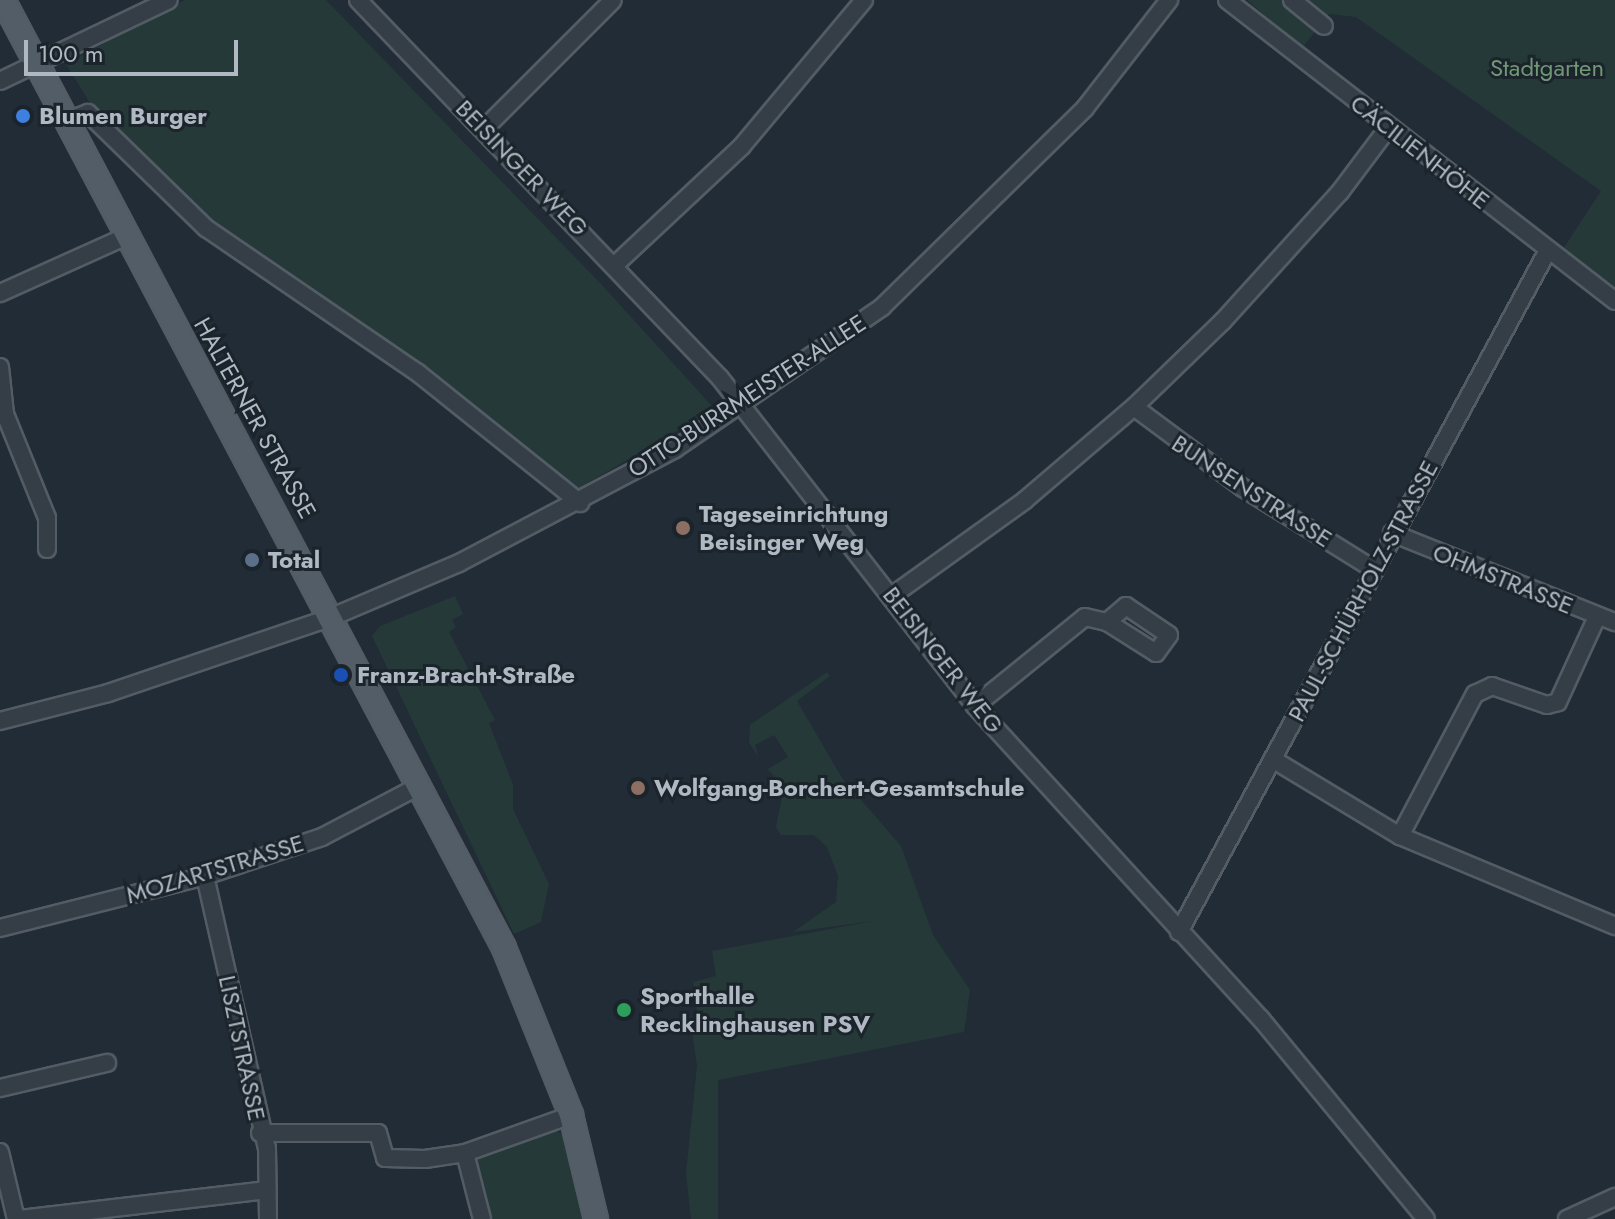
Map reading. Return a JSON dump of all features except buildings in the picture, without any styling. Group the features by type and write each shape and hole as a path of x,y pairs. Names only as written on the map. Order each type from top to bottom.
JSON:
{"main road":[{"name":"HALTERNER STRASSE","path":"3,0 421,785 526,994 571,1115 596,1219"}],"street":[{"path":"0,81 39,66 169,0"},
{"name":"BEISINGER WEG","path":"358,0 616,264 742,406 893,595 975,706 1261,1019 1426,1219"},
{"path":"484,129 613,0"},
{"path":"616,264 742,146 864,0"},
{"name":"OTTO-BURRMEISTER-ALLEE","path":"332,617 580,503 742,406 882,307 958,238 1085,108 1169,0"},
{"name":"CÄCILIENHÖHE","path":"1227,0 1388,128 1615,301"},
{"path":"1292,0 1324,26"},
{"path":"67,121 88,113 206,228 428,380 580,503"},
{"path":"893,595 1025,500 1134,407 1223,321 1340,192 1388,128"},
{"path":"0,293 127,236"},
{"name":"PAUL-SCHÜRHOLZ-STRASSE","path":"1179,932 1274,760 1392,533 1548,250"},
{"path":"0,367 5,414 47,518 47,549"},
{"name":"BUNSENSTRASSE","path":"1134,407 1243,488 1373,569"},
{"name":"OHMSTRASSE","path":"1392,533 1615,622"},
{"path":"0,721 108,693 332,617"},
{"path":"975,706 1085,617 1107,622"},
{"path":"1400,836 1475,694 1492,686 1547,705 1558,702 1597,617"},
{"path":"1274,760 1400,836 1615,926"},
{"name":"MOZARTSTRASSE","path":"0,928 205,876 322,837 421,785"},
{"name":"LISZTSTRASSE","path":"205,876 260,1133 267,1148 268,1219"},
{"path":"0,1088 107,1063"},
{"path":"260,1133 378,1133 385,1158 465,1153 571,1115"},
{"path":"0,1152 18,1219 267,1190"},
{"path":"465,1153 482,1219"},
{"path":"1567,1219 1615,1197"}],"green space":[{"path":"185,0 326,0 602,285 711,405 709,412 574,491 479,411 215,229 98,116 66,64"},
{"name":"Stadtgarten","path":"1247,0 1615,0 1615,289 1563,249 1601,191 1356,17 1329,14 1302,48"},
{"path":"455,596 463,614 452,620 456,627 449,632 495,720 489,723 513,785 513,809 549,884 541,922 514,934 372,636 380,626"},
{"path":"827,672 830,676 797,701 842,778 901,846 933,935 970,990 964,1032 718,1080 718,1219 691,1219 686,1173 697,1066 692,1032 698,1016 693,982 716,976 712,951 873,921 793,932 836,902 838,876 827,847 814,835 781,835 776,827 784,787 760,761 768,769 788,757 774,735 755,745 758,757 749,742 750,725"},
{"path":"550,1128 569,1137 586,1213 582,1219 490,1219 475,1158"}],"place":[{"name":"Blumen Burger","path":"23,116"},
{"name":"Tageseinrichtung Beisinger Weg","path":"683,528"},
{"name":"Total","path":"252,560"},
{"name":"Franz-Bracht-Straße","path":"341,675"},
{"name":"Wolfgang-Borchert-Gesamtschule","path":"638,788"},
{"name":"Sporthalle Recklinghausen PSV","path":"624,1010"}]}
